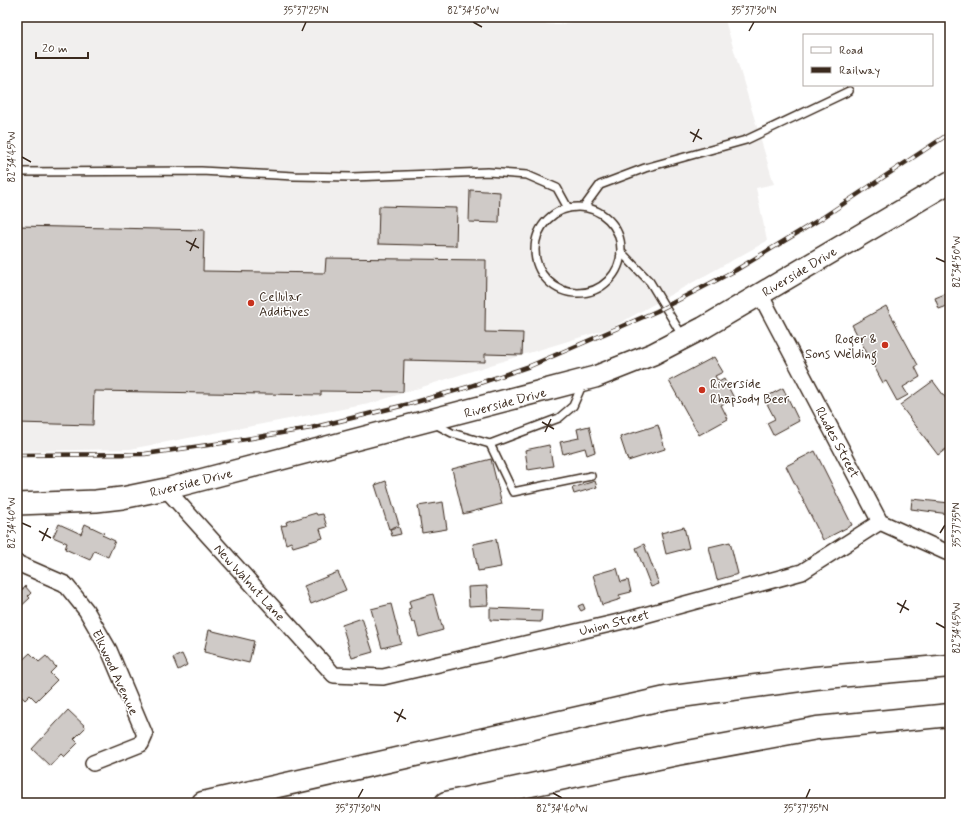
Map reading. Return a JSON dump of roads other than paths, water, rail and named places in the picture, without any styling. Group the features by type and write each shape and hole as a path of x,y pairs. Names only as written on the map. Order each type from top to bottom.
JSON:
{"highway":[{"path":"204,803 666,698 815,678 950,666"},
{"path":"446,803 676,754 817,728 950,715"}],"main road":[{"name":"Riverside Drive","path":"17,504 96,501 122,498 166,489 595,378 653,354 684,338 950,182"}],"street":[{"name":"Rhodes Street","path":"760,294 880,522"},
{"name":"New Walnut Lane","path":"166,489 334,675"},
{"path":"880,522 950,553"},
{"name":"Union Street","path":"334,675 383,677 623,621 802,572 880,522"},
{"name":"Elkwood Avenue","path":"17,563 65,584 86,610 109,650 145,735 141,744 93,763"}],"lane":[{"path":"584,207 600,186 645,168 746,140 849,91"},
{"path":"17,172 200,172 352,178 496,172 527,175 557,188 568,208"},
{"path":"584,207 599,212 611,222 619,236 621,252 617,267 609,280 596,289 580,293 564,291 551,284 541,271 535,257 536,241 542,226 554,215 568,208 584,207"},
{"path":"621,252 650,282 684,338"},
{"path":"430,421 452,433 490,444 559,418 573,406 584,380"},
{"path":"490,444 513,492 591,476"}],"railway":[{"path":"17,455 145,454 311,428 409,404 468,387 530,366 657,311 736,270 822,218 950,133"}],"place":[{"name":"Cellular Additives","path":"251,303"},
{"name":"Roger & Sons Welding","path":"885,345"},
{"name":"Riverside Rhapsody Beer","path":"702,390"}]}
